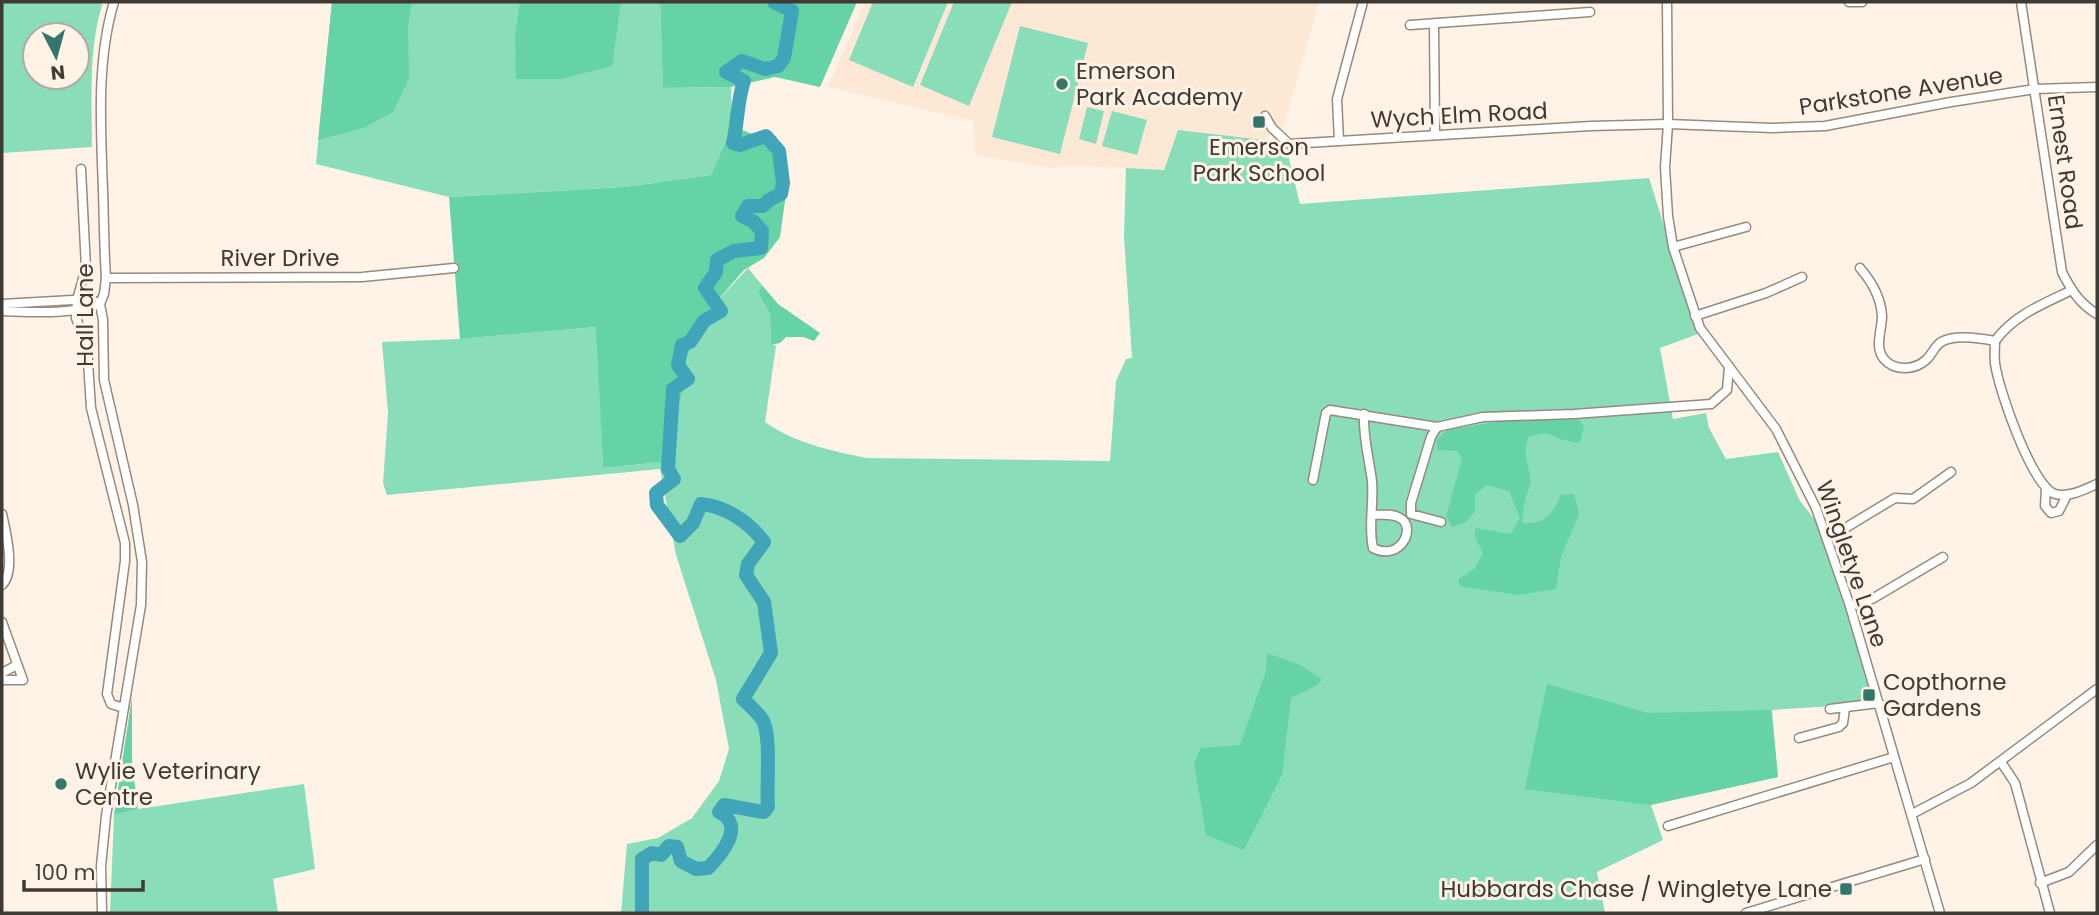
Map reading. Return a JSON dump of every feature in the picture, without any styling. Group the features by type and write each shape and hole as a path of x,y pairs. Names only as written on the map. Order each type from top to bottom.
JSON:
{"street":[{"name":"Hall Lane","path":"102,913 100,866 141,605 142,562 133,505 104,380 103,320 100,304 106,278 101,135 103,67 108,23 114,2"},
{"path":"1339,141 1336,99 1363,2"},
{"name":"Wingletye Lane","path":"1667,2 1668,124 1665,167 1673,247 1700,328 1776,429 1801,476 1827,539 1850,606 1940,913"},
{"path":"1849,2 1862,2"},
{"name":"Ernest Road","path":"2021,2 2062,272 2085,307 2097,314"},
{"path":"1410,25 1590,12"},
{"path":"1434,25 1436,135"},
{"name":"Parkstone Avenue","path":"1668,124 1772,128 1825,126 2035,89 2097,87"},
{"name":"Wych Elm Road","path":"1265,116 1272,128 1289,144 1668,124"},
{"name":"Hall Lane","path":"81,169 86,268 76,318 87,347 91,408 125,543 125,561 107,694 111,704 124,708"},
{"path":"1673,247 1746,227"},
{"name":"River Drive","path":"106,278 362,277 454,268"},
{"path":"1860,268 1872,282 1880,301 1882,317 1879,346 1883,358 1894,367 1909,368 1925,361 1940,343 1950,339 1995,341"},
{"path":"1695,316 1766,293 1802,277"},
{"path":"2072,290 2007,325 1995,341 1994,361 2006,407 2040,483 2054,494 2067,495 2097,484"},
{"path":"2,311 77,305 90,299 100,304"},
{"path":"2,304 77,305"},
{"path":"1313,480 1326,413 1330,410 1437,427 1483,417 1574,414 1711,404 1727,390 1729,367"},
{"path":"1727,390 1748,393"},
{"path":"1364,414 1363,435 1372,481 1370,536 1373,548 1382,553 1396,550 1403,544 1407,533 1401,518 1387,514 1372,515"},
{"path":"1437,427 1431,437 1411,503 1411,514 1441,523"},
{"path":"1827,539 1895,498 1913,499 1951,472"},
{"path":"2046,489 2045,506 2050,513 2059,511 2067,495"},
{"path":"2,514 10,567 7,580 2,585"},
{"path":"1850,606 1872,599 1943,557"},
{"path":"2,622 23,680 2,680"},
{"path":"2,673 18,665"},
{"path":"1912,814 1971,783 2097,690"},
{"path":"1830,709 1879,703"},
{"path":"1799,738 1839,727 1843,723 1845,708"},
{"path":"1668,826 1894,757"},
{"path":"2001,762 2015,783 2050,913"},
{"path":"2040,883 2069,872 2097,845"},
{"path":"1746,913 1924,859"}],"shaded area":[{"name":"Emerson Park Academy","path":"865,2 1319,2 1284,125 1264,140 1178,130 1164,170 1066,165 1054,168 975,155 973,121 828,87"}],"green space":[{"path":"2,2 103,2 93,56 92,147 2,153"},
{"path":"332,2 660,2 663,88 731,87 732,126 711,175 625,187 449,197 316,164"},
{"path":"332,2 412,2 408,25 409,78 393,112 363,128 318,140"},
{"path":"520,2 621,2 612,66 561,79 516,79 515,37"},
{"path":"660,2 857,2 820,87 775,77 731,87 663,88"},
{"path":"873,2 948,2 913,87 849,60"},
{"path":"954,2 1012,2 969,106 920,85"},
{"path":"1020,26 1088,43 1060,154 992,137"},
{"path":"1087,107 1104,111 1096,144 1079,139"},
{"path":"1112,111 1147,120 1137,155 1102,146"},
{"path":"732,126 763,138 780,159 787,186 780,237 764,258 744,270 710,309 687,357 671,461 603,468 596,327 460,339 449,197 625,187 711,175"},
{"path":"1178,130 1264,140 1287,151 1300,204 1649,178 1698,334 1660,348 1673,419 1706,413 1709,428 1726,459 1778,452 1800,501 1824,531 1879,703 1772,710 1778,777 1651,805 1663,840 1597,872 1605,913 621,913 627,844 658,838 692,818 719,781 729,749 716,680 676,555 660,469 387,495 383,483 388,413 382,342 460,339 597,327 603,468 670,461 687,357 710,309 748,268 762,285 758,293 770,314 771,344 776,346 765,422 788,436 867,458 1110,461 1116,381 1126,359 1132,358 1124,236 1126,168 1164,170"},
{"path":"762,285 778,304 820,333 814,341 803,337 786,337 780,343 771,345 770,314 758,293"},
{"path":"1509,420 1579,420 1584,426 1580,443 1546,433 1529,436 1525,450 1531,482 1525,499 1522,523 1536,522 1547,517 1561,495 1574,494 1579,514 1561,557 1556,589 1518,595 1460,586 1458,580 1475,568 1483,553 1475,537 1475,528 1511,534 1520,518 1509,491 1487,485 1475,495 1475,511 1466,522 1452,527 1446,517 1462,458 1457,451 1438,450 1436,441 1447,430"},
{"path":"1267,653 1300,665 1322,679 1317,685 1291,698 1282,775 1244,850 1206,835 1194,763 1201,748 1240,745 1266,671"},
{"path":"1547,684 1648,713 1771,710 1778,777 1650,805 1525,789"},
{"path":"132,697 132,764 138,809 114,815"},
{"path":"304,784 315,869 273,879 278,913 110,913 114,815"}],"waterway":[{"path":"642,913 642,859 652,853 661,855 669,846 677,847 681,861 696,869 708,868 729,840 731,824 719,812 724,805 764,812 768,807 768,748 765,726 760,716 743,699 771,653 764,602 746,575 748,564 764,542 736,516 701,504 693,523 680,536 657,505 656,493 674,479 668,469 673,389 688,379 678,365 682,345 690,342 704,321 721,311 705,288 716,272 717,260 734,251 761,248 762,231 754,222 742,216 748,206 763,206 781,194 783,183 779,151 766,136 740,145 733,143 744,81 726,72 742,61 765,69 778,66 784,58 792,11 774,2"}],"place":[{"name":"Emerson Park Academy","path":"1062,84"},
{"name":"Emerson Park School","path":"1259,122"},
{"name":"Copthorne Gardens","path":"1869,695"},
{"name":"Wylie Veterinary Centre","path":"61,784"},
{"name":"Hubbards Chase / Wingletye Lane","path":"1846,889"}]}
